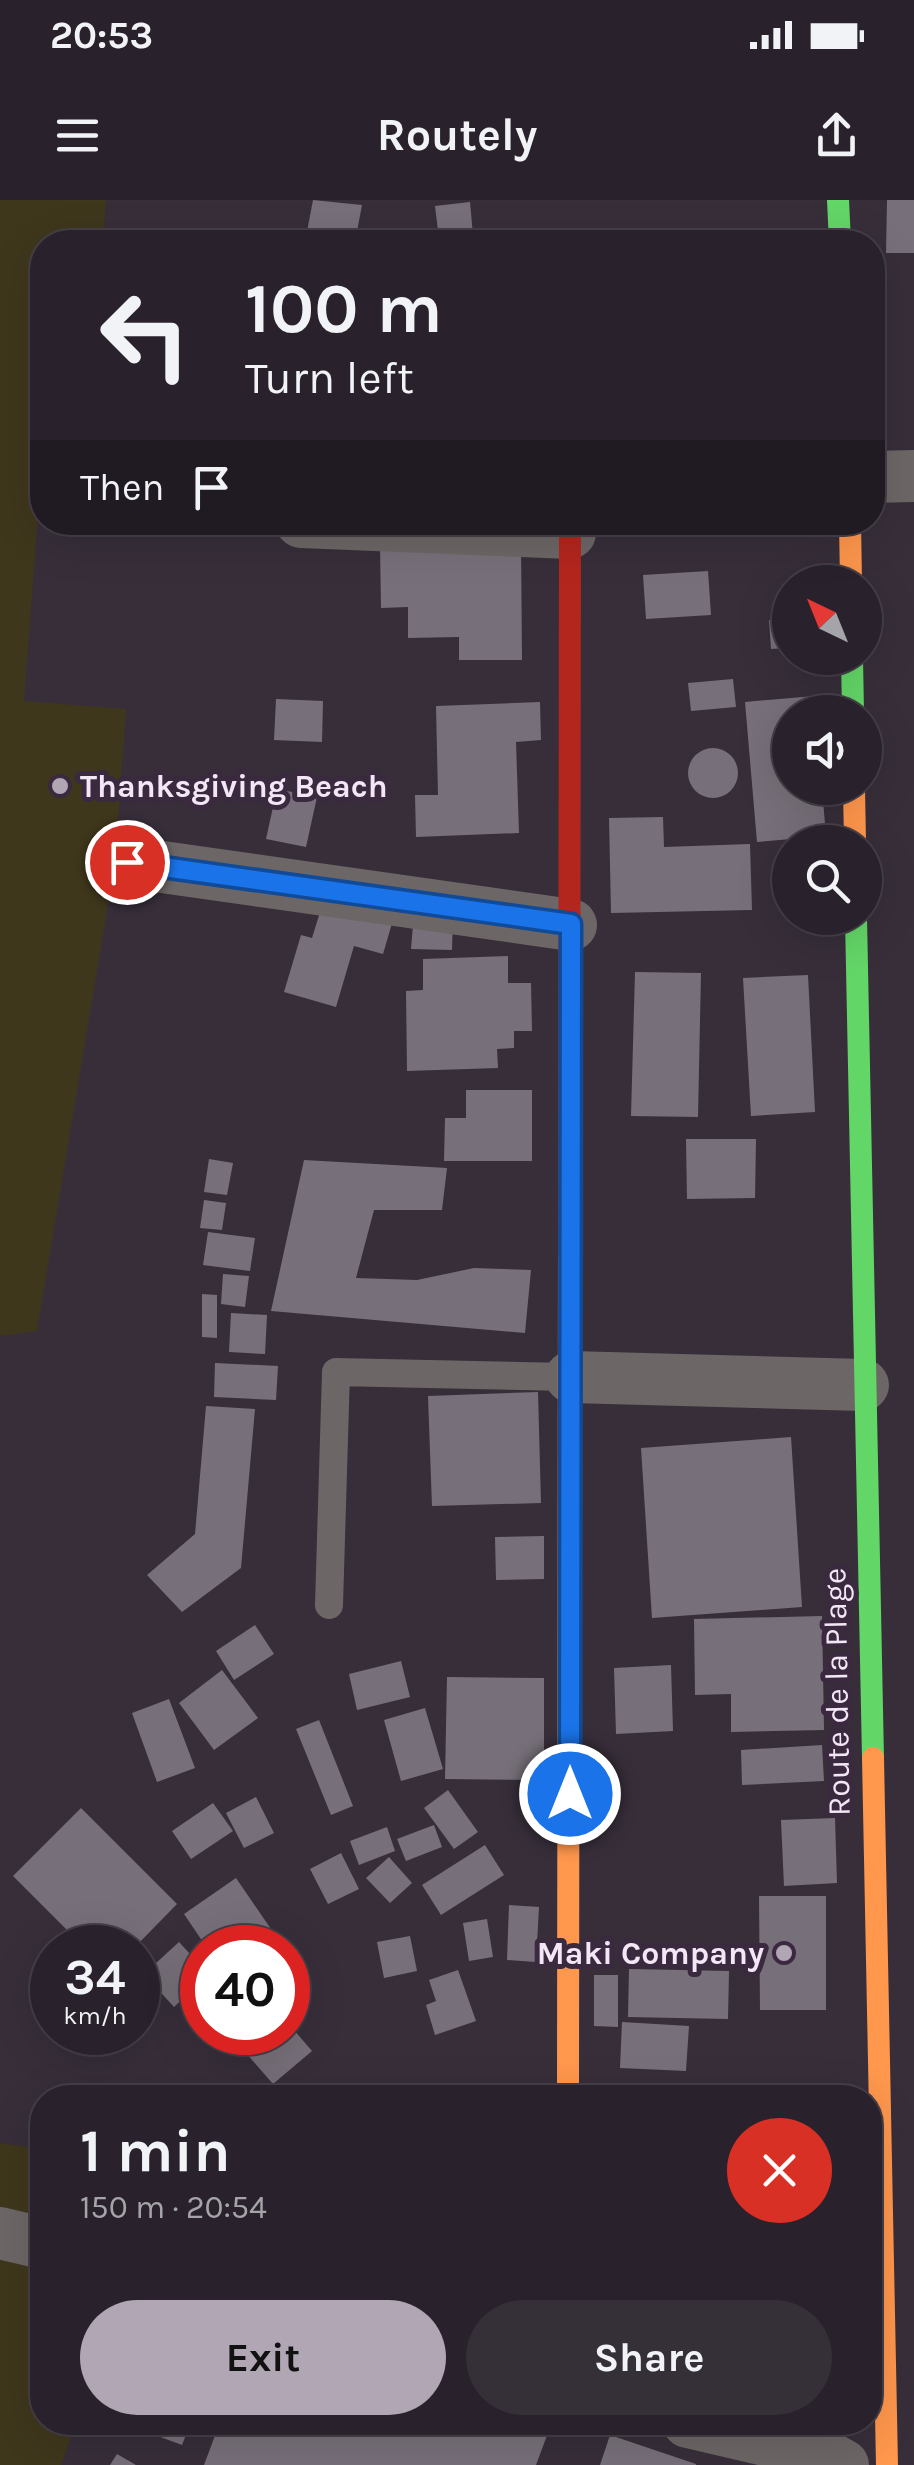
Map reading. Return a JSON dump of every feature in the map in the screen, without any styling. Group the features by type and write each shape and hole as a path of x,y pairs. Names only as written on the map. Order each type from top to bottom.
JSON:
{"main road":[{"path":"838,200 839,230"},
{"path":"568,2085 575,535"},
{"path":"850,535 851,565"},
{"name":"Route de la Plage","path":"856,935 879,2085"},
{"name":"Route de la Plage","path":"882,2240 887,2465"}],"street":[{"path":"885,477 914,476"},
{"path":"127,862 571,924"},
{"path":"571,1377 863,1385"},
{"path":"0,2233 30,2240"},
{"path":"743,2435 820,2453 842,2465"}],"lane":[{"path":"329,1605 336,1372 571,1377"}],"sand":[{"name":"Thanksgiving Beach","path":"0,200 106,200 104,230 30,230 30,535 37,535 24,701 126,709 115,863 37,1331 0,1336"},
{"path":"0,2143 30,2147 30,2435 72,2435 61,2465 0,2465"}],"building":[{"path":"313,200 362,205 357,230 307,230"},
{"path":"887,200 914,200 914,253 886,253"},
{"path":"470,202 473,230 438,230 435,206"},
{"path":"521,542 522,660 459,660 459,637 408,638 408,607 381,608 380,544"},
{"path":"708,571 711,615 646,619 643,575"},
{"path":"733,679 736,707 691,711 688,683"},
{"path":"276,699 323,701 322,742 274,740"},
{"path":"772,700 772,805 823,805 825,825 772,825 772,841 757,842 745,702"},
{"path":"540,702 541,740 516,742 519,833 416,837 415,795 438,795 436,706"},
{"path":"713,748 731,755 738,773 731,791 713,798 695,791 688,773 695,755"},
{"path":"277,789 317,797 306,847 266,839"},
{"path":"663,817 664,847 750,844 752,910 611,913 609,818"},
{"path":"326,893 395,913 383,954 354,946 336,1007 284,992 301,935 312,938"},
{"path":"414,912 453,914 452,950 411,949"},
{"path":"508,956 508,983 531,983 532,1031 514,1031 514,1048 497,1049 498,1068 407,1071 406,991 423,990 423,959"},
{"path":"635,972 701,973 698,1117 631,1116"},
{"path":"808,975 815,1112 751,1116 743,978"},
{"path":"466,1090 532,1090 532,1161 444,1161 445,1118 466,1118"},
{"path":"686,1139 756,1139 755,1198 687,1199"},
{"path":"209,1159 233,1163 227,1195 204,1192"},
{"path":"304,1160 447,1168 442,1210 374,1210 356,1278 417,1280 474,1268 531,1270 525,1333 271,1311"},
{"path":"204,1200 226,1203 222,1230 200,1228"},
{"path":"208,1232 255,1238 250,1271 203,1265"},
{"path":"223,1274 249,1276 245,1307 221,1304"},
{"path":"202,1294 217,1295 217,1338 202,1337"},
{"path":"231,1313 267,1315 265,1354 229,1352"},
{"path":"215,1363 278,1366 276,1400 214,1397"},
{"path":"538,1392 541,1503 432,1506 428,1396"},
{"path":"206,1406 255,1409 241,1568 182,1612 147,1575 195,1534"},
{"path":"791,1437 802,1607 652,1618 641,1448"},
{"path":"544,1536 544,1579 496,1580 495,1537"},
{"path":"822,1616 824,1730 731,1732 731,1694 695,1695 694,1619"},
{"path":"255,1625 274,1654 234,1680 216,1651"},
{"path":"401,1661 410,1697 357,1710 349,1674"},
{"path":"671,1665 673,1731 616,1734 614,1668"},
{"path":"222,1670 258,1718 214,1750 179,1703"},
{"path":"447,1677 544,1678 544,1780 445,1779"},
{"path":"169,1699 195,1768 157,1782 132,1713"},
{"path":"425,1708 443,1769 401,1781 384,1720"},
{"path":"319,1720 353,1806 331,1815 296,1729"},
{"path":"822,1745 824,1781 742,1785 741,1750"},
{"path":"448,1790 478,1832 454,1849 424,1808"},
{"path":"256,1797 274,1833 244,1848 226,1813"},
{"path":"213,1803 233,1831 191,1859 172,1831"},
{"path":"81,1808 177,1904 156,1925 62,1925 13,1876"},
{"path":"835,1818 837,1883 784,1886 781,1820"},
{"path":"434,1825 442,1847 406,1861 397,1839"},
{"path":"387,1827 395,1851 359,1865 350,1841"},
{"path":"485,1845 504,1875 441,1915 422,1885"},
{"path":"341,1853 359,1889 328,1904 310,1869"},
{"path":"389,1857 412,1883 390,1903 366,1878"},
{"path":"236,1878 268,1925 191,1925 184,1914"},
{"path":"759,1896 826,1896 826,2010 760,2010"},
{"path":"509,1905 539,1907 536,1962 507,1960"},
{"path":"487,1919 493,1957 469,1961 463,1923"},
{"path":"410,1936 417,1971 384,1978 377,1942"},
{"path":"180,1943 180,2001 174,2007 160,1992 160,1959"},
{"path":"629,1969 729,1971 728,2019 628,2017"},
{"path":"458,1970 476,2021 435,2035 426,2005 436,2001 429,1980"},
{"path":"594,1975 618,1975 618,2027 594,2026"},
{"path":"622,2022 689,2026 686,2071 620,2068"},
{"path":"248,2055 307,2055 273,2084"},
{"path":"155,2435 186,2435 182,2445"},
{"path":"215,2435 547,2435 536,2465 204,2465"},
{"path":"610,2435 696,2464 696,2465 600,2465"},
{"path":"117,2454 136,2465 110,2465"}],"traffic: fast":[{"path":"838,200 839,230"},
{"path":"852,675 853,695"},
{"path":"856,935 873,1758"}],"traffic: slow":[{"path":"850,535 851,565"},
{"path":"854,805 855,825"},
{"path":"568,2085 569,1254"},
{"path":"873,1758 879,2085"},
{"path":"882,2212 887,2465"}],"traffic: jam":[{"path":"569,1254 570,535"}],"place":[{"name":"Thanksgiving Beach","path":"60,786"},
{"name":"Maki Company","path":"784,1953"}],"route":[{"path":"127,862 571,924 570,1794"}]}
